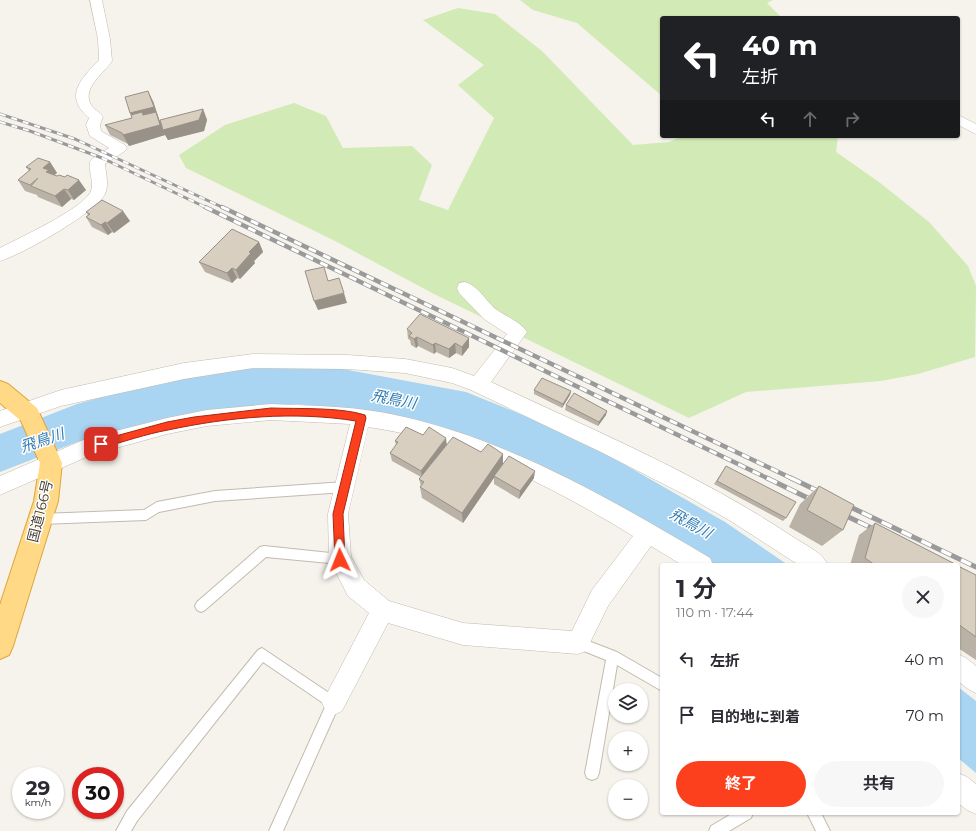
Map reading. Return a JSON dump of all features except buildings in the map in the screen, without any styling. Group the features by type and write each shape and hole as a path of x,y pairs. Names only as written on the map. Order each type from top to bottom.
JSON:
{"highway":[{"path":"0,390 27,413 50,460"},
{"name":"国道166号","path":"0,646 46,501 50,460"}],"street":[{"path":"0,255 66,219 93,199 98,191 97,162 120,148 96,133 93,125 96,118 84,104 82,93 95,72 106,61 104,39 96,0"},
{"path":"960,120 976,130"},
{"path":"465,288 490,314 518,332 478,385"},
{"path":"0,419 27,413 61,398 184,371 253,361 347,362 405,366 452,376 478,385 709,496 786,542 814,563"},
{"path":"0,486 50,460 88,447 167,426 207,418 271,412 342,415 400,424 471,444 544,476 648,533 699,563"},
{"path":"361,418 338,514 340,560 356,588 383,610 463,634 578,644 600,598 648,533"},
{"path":"334,704 383,610"},
{"path":"960,788 976,802"}],"lane":[{"path":"41,519 146,515 157,507 215,496 345,487"},
{"path":"201,606 264,551 340,560"},
{"path":"578,644 613,656 660,684"},
{"path":"123,831 132,816 262,654 334,704 276,831"},
{"path":"592,773 613,656"},
{"path":"716,831 743,815"},
{"path":"815,815 823,831"}],"green space":[{"path":"520,0 773,0 767,3 780,16 660,16 660,94 577,23 533,10"},
{"path":"458,8 495,14 542,51 633,145 669,142 678,138 838,138 836,152 879,182 929,222 968,266 976,286 975,357 918,374 881,381 746,392 689,418 434,294 337,242 186,168 179,155 225,125 294,103 326,116 343,148 412,146 432,165 419,200 448,210 494,118 458,85 484,65 423,20"}],"water":[{"name":"飛鳥川","path":"332,367 466,392 573,435 725,522 785,563 712,563 639,519 531,461 472,438 362,411 296,404 234,408 171,419 77,442 0,472 0,434 77,404 148,384 233,369"},
{"path":"960,689 976,701 976,773 960,760"}],"railway":[{"path":"0,114 75,139 224,208"},
{"path":"0,122 30,131 102,158 207,208"},
{"path":"205,207 769,479"},
{"path":"222,207 793,479"},
{"path":"767,478 816,502"},
{"path":"791,478 824,494"},
{"path":"842,503 976,567"},
{"path":"838,512 880,532"}],"route":[{"path":"101,444 167,426 207,418 271,412 342,415 361,418 338,514 340,560"}]}
